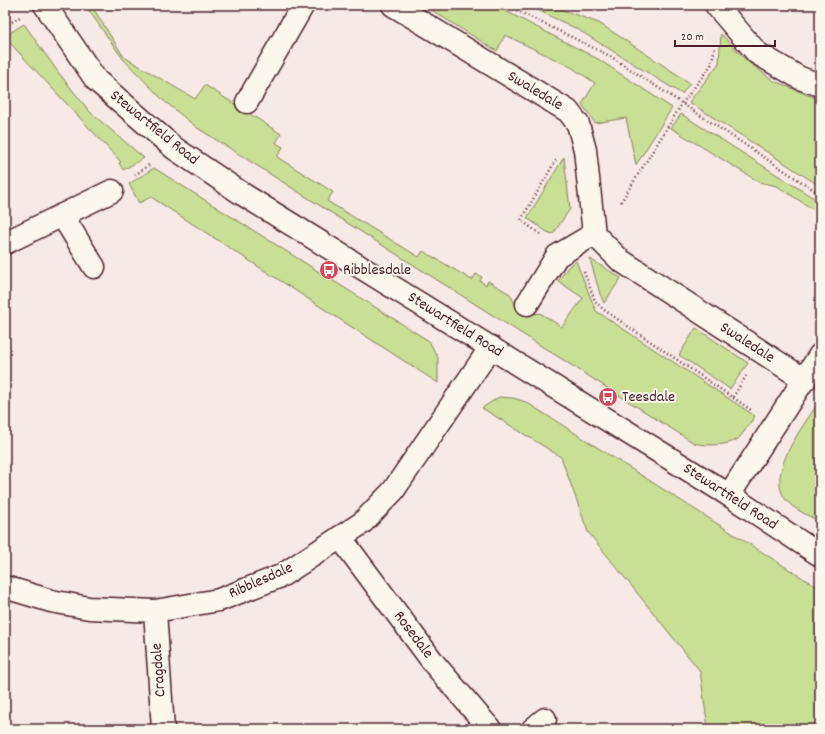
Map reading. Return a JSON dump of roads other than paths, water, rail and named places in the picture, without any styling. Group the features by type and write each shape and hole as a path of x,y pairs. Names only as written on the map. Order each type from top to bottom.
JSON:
{"street":[{"name":"Stewartfield Road","path":"45,5 96,80 174,148 244,195 729,495 820,555"},
{"path":"247,102 303,5"},
{"name":"Swaledale","path":"393,5 568,111 578,124 585,150 594,234 620,260 805,380"},
{"path":"716,5 757,53 800,78 820,85"},
{"path":"5,243 112,191"},
{"path":"62,215 94,267"},
{"path":"527,304 566,251 594,234"},
{"name":"Ribblesdale","path":"5,587 51,601 89,608 155,611 219,600 281,576 362,523 393,491 491,347"},
{"path":"729,495 820,355"},
{"name":"Rosedale","path":"340,537 436,666 490,729"},
{"name":"Cragdale","path":"155,611 163,729"}],"place":[{"name":"Ribblesdale","path":"329,270"},
{"name":"Teesdale","path":"608,397"}]}
